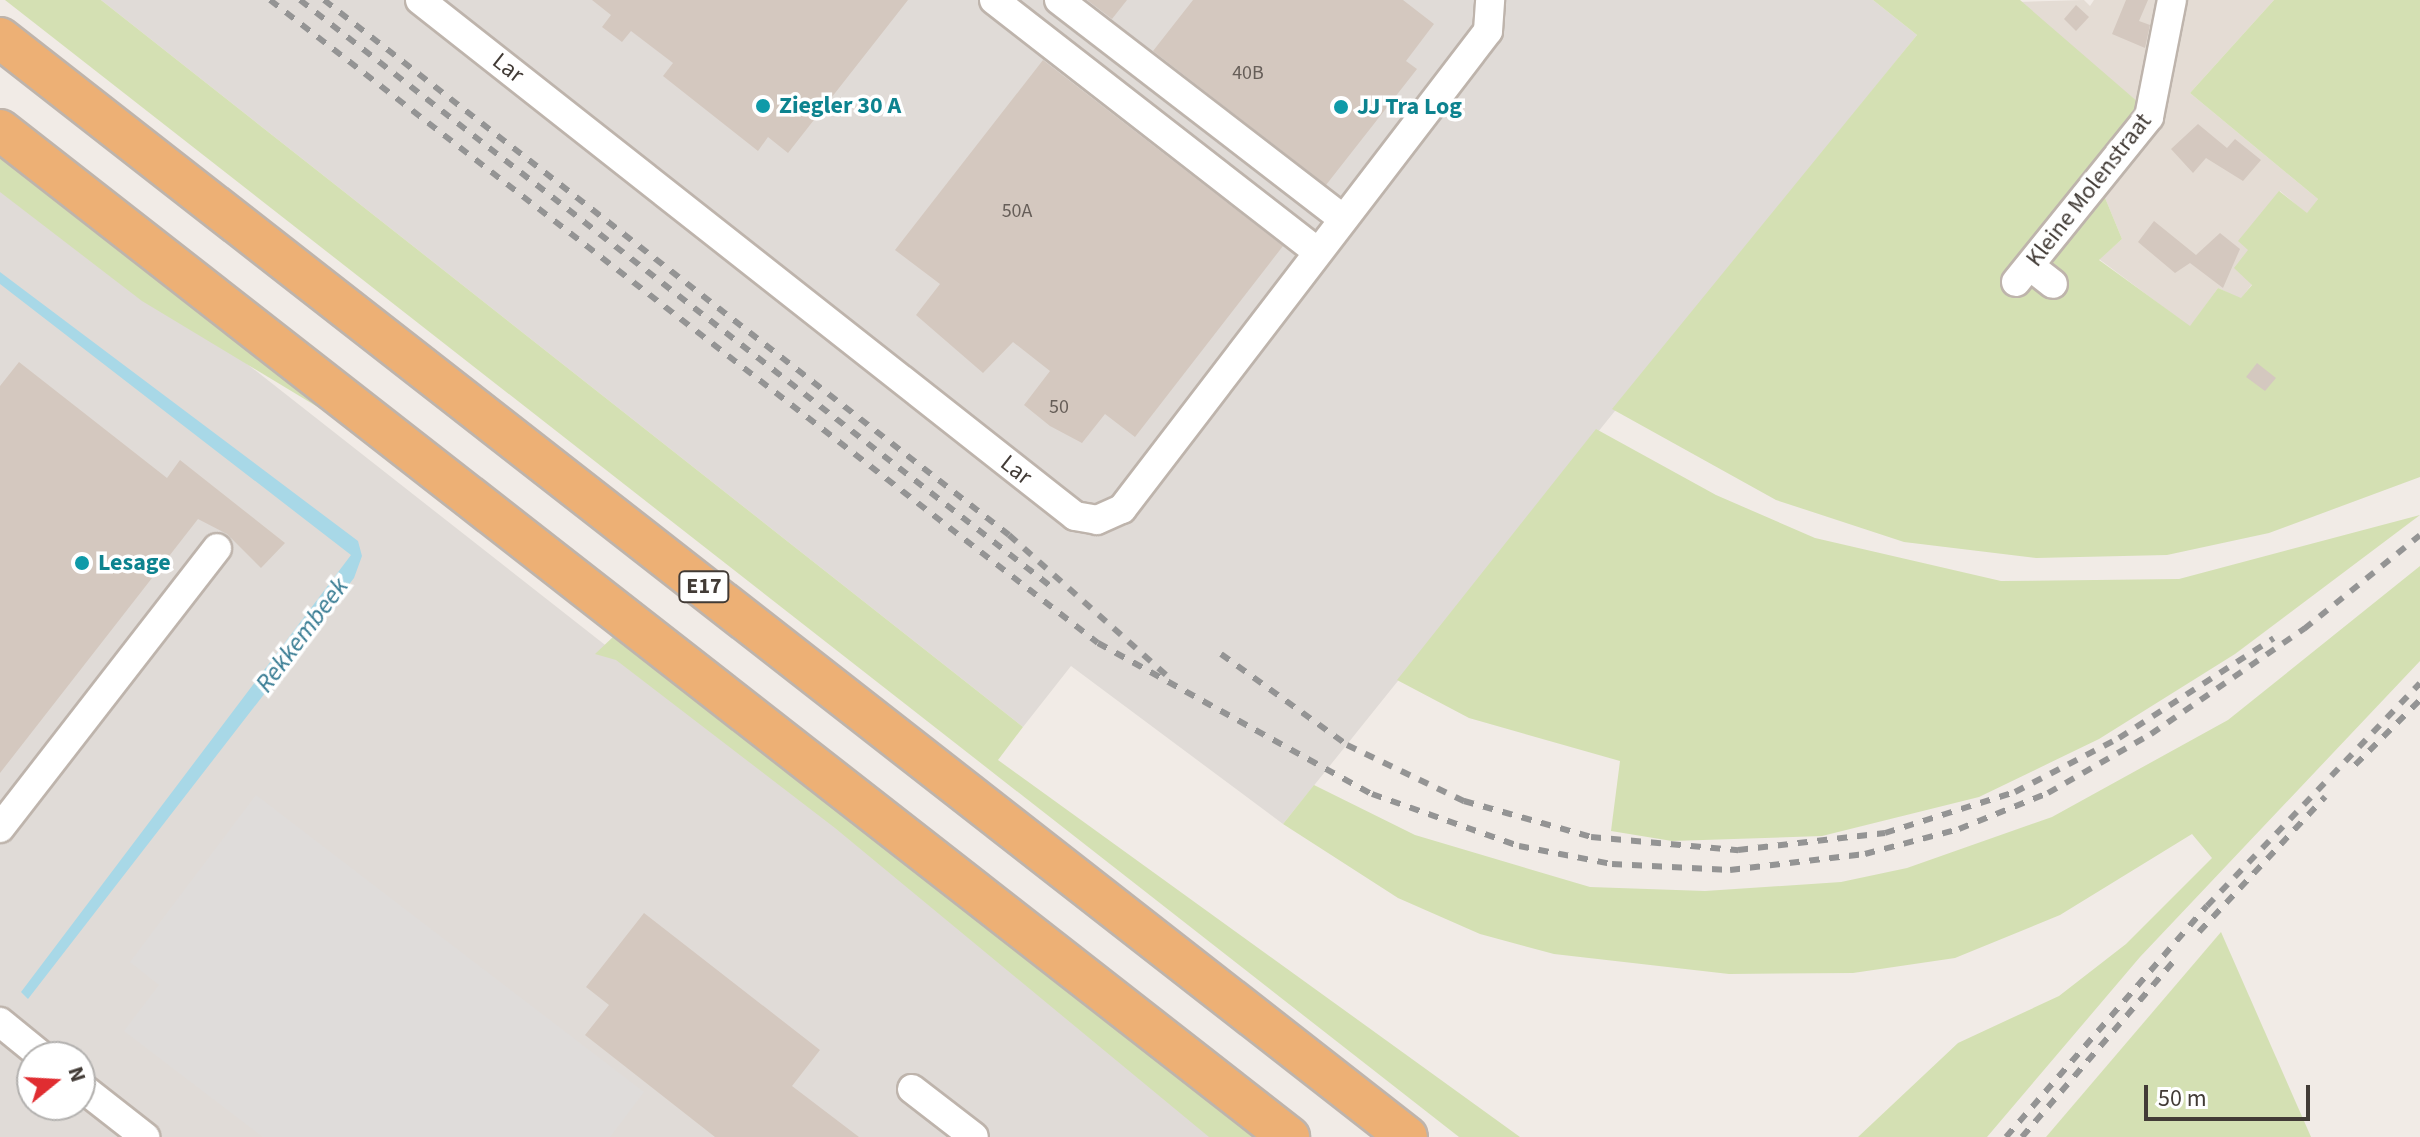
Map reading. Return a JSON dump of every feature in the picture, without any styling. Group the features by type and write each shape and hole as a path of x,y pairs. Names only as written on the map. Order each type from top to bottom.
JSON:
{"highway":[{"name":"E17","path":"0,38 1407,1137"},
{"path":"0,130 1289,1137"}],"street":[{"name":"Lar","path":"420,0 1075,516 1097,520 1122,509 1488,31 1490,0"},
{"path":"994,0 1317,251"},
{"path":"1059,0 1343,219"},
{"name":"Kleine Molenstraat","path":"2053,284 2023,274 2149,117 2172,0"},
{"path":"0,828 217,548"},
{"path":"0,1022 23,1041"},
{"path":"912,1089 974,1137"},
{"path":"96,1099 145,1137"}],"shaded area":[{"path":"101,0 1873,0 1917,35 1283,824 1071,666 1023,727"},
{"path":"2084,0 2090,6 2094,0 2168,0 2146,109 2017,2"},
{"path":"2180,0 2274,0 2190,93 2318,199 2307,214 2280,191 2249,250 2252,284 2241,299 2218,288 2190,327 2099,259 2122,239 2101,188 2165,103"},
{"path":"0,170 1232,1137 0,1137"},
{"path":"256,795 644,1092 610,1137 263,1137 124,1031 159,985 130,962"}],"green space":[{"path":"5,0 101,0 1023,727 998,760 1520,1137 1459,1137"},
{"path":"1873,0 2020,0 2146,109 2050,254 2101,188 2122,239 2099,260 2190,326 2218,288 2241,298 2252,285 2234,268 2248,250 2238,241 2279,191 2307,213 2318,199 2190,93 2274,0 2420,0 2420,477 2269,533 2167,555 2036,558 1904,542 1776,500 1612,409 1917,35","holes":["2048,256 2066,284 2029,285"]},
{"path":"0,157 326,412 142,301 0,192"},
{"path":"1596,429 1716,495 1815,538 2001,581 2179,579 2420,515 2235,654 2099,739 1979,797 1822,836 1672,841 1611,831 1620,761 1469,718 1397,680"},
{"path":"2420,566 2420,661 2140,957 1987,1137 1858,1137 1958,1043 2059,996 2126,944 2212,858 2192,834 2060,915 1955,958 1853,973 1729,974 1554,954 1480,934 1398,898 1283,824 1314,785 1415,835 1590,887 1705,891 1841,882 1907,868 2052,817 2228,720"},
{"path":"614,636 1256,1137 1209,1137 835,828 616,660 595,654"},
{"path":"2221,932 2311,1137 2046,1137"}],"water":[{"name":"Rekkembeek","path":"0,272 358,541 362,556 354,578 28,999 21,992 351,555 0,284"}],"building":[{"name":"Ziegler 30 A","path":"592,0 908,0 788,153 768,137 758,151 663,76 673,63 631,31 622,42 602,27 611,15"},
{"path":"1087,0 1127,0 1112,19"},
{"path":"1193,0 1403,0 1434,24 1406,61 1417,69 1326,185 1153,51"},
{"path":"2126,0 2148,0 2139,21 2150,25 2145,48 2112,34"},
{"path":"2076,5 2089,17 2076,31 2064,19"},
{"path":"1043,60 1283,246 1135,437 1105,414 1082,443 1050,426 1024,405 1050,371 1013,342 983,373 916,315 940,284 895,250"},
{"path":"2198,124 2227,148 2235,139 2261,160 2243,181 2206,158 2193,173 2171,149"},
{"path":"2154,221 2196,255 2220,233 2240,249 2223,288 2190,263 2175,273 2138,242"},
{"name":"Lesage","path":"19,362 167,478 180,460 285,543 261,568 227,534 198,519 0,773 0,386"},
{"path":"2257,363 2276,378 2265,391 2246,377"},
{"path":"644,913 820,1050 792,1086 859,1137 715,1137 585,1035 609,1005 586,987"}],"railway":[{"path":"270,0 1098,643 1372,794 1519,846 1612,864 1730,870 1865,854 1959,829 2048,793 2151,734 2304,629 2420,535"},
{"path":"300,0 1053,588"},
{"path":"324,0 1009,535 1166,675"},
{"path":"1221,654 1347,745 1464,801 1591,837 1738,850 1885,833 2015,792 2119,738 2274,638"},
{"path":"2006,1137 2207,906 2420,683"},
{"path":"2355,765 2420,700"},
{"path":"2199,932 2325,797"},
{"path":"2022,1137 2178,956"}],"place":[{"name":"Ziegler 30 A","path":"763,106"},
{"name":"JJ Tra Log","path":"1341,107"},
{"name":"Lesage","path":"82,563"}]}
